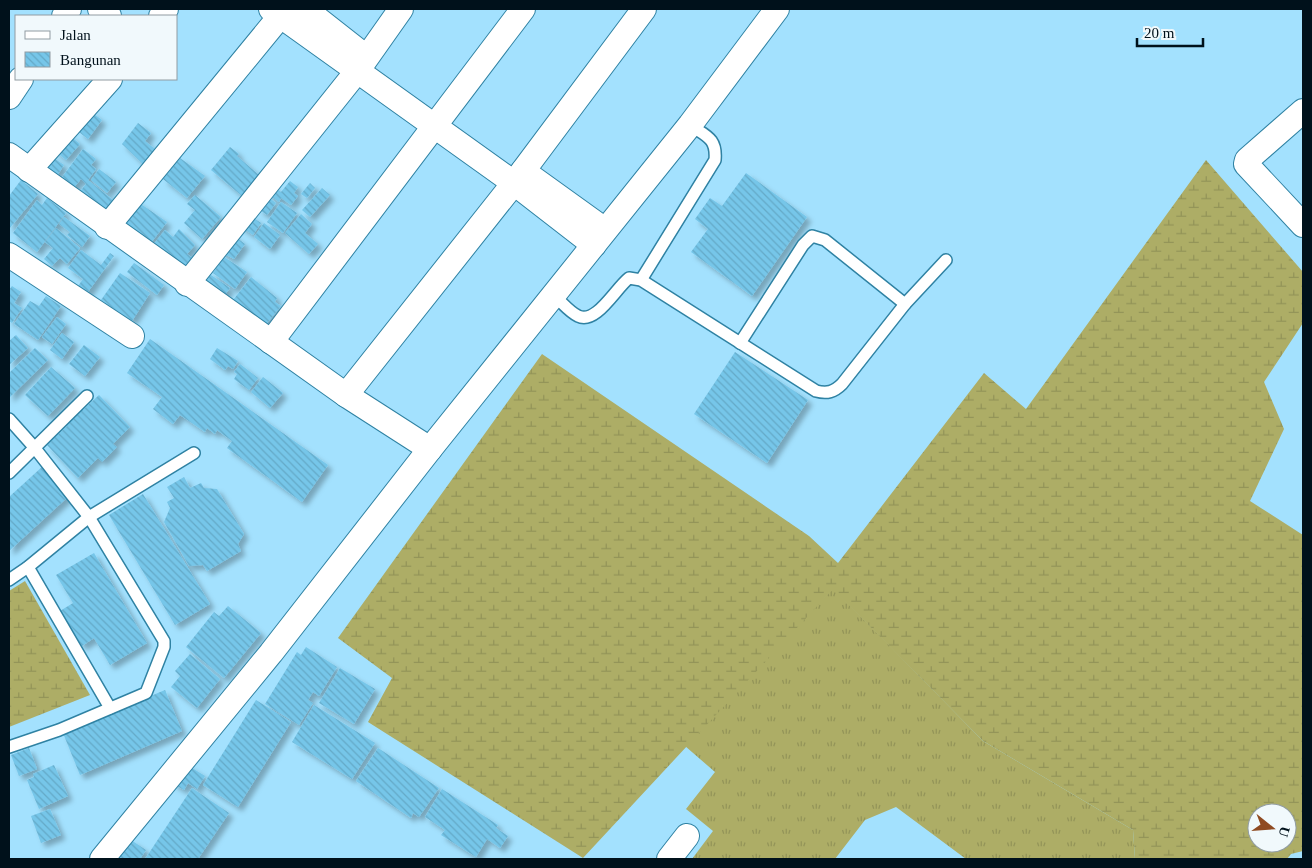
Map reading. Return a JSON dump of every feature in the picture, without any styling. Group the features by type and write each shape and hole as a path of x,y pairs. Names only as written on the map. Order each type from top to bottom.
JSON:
{"street":[{"path":"304,9 362,64"},
{"path":"187,284 362,64 401,9"},
{"path":"271,342 523,9"},
{"path":"346,395 518,177 644,9"},
{"path":"102,859 265,660 430,449 690,125 777,9"},
{"path":"107,227 279,11 362,64 600,238"},
{"path":"9,97 21,80"},
{"path":"29,170 109,80"},
{"path":"1303,111 1248,160 1246,164 1303,225"},
{"path":"9,155 187,284 346,395 430,449"},
{"path":"9,255 132,336"},
{"path":"669,859 687,836"}],"lane":[{"path":"641,280 715,160 716,147 712,140 690,125"},
{"path":"740,343 803,245 812,236 825,240 905,304"},
{"path":"553,295 577,316 586,318 599,312 615,290 629,278 641,280 816,391 830,392 842,384 905,304 946,260"},
{"path":"9,473 87,396"},
{"path":"9,419 89,517 164,641 162,654 146,693 9,748"},
{"path":"9,580 28,567 89,517 194,453"},
{"path":"28,567 110,708"}],"green space":[{"path":"1206,160 1303,272 1303,323 1264,382 1284,429 1250,501 1303,535 1303,851 1297,852 1297,803 1247,803 1247,853 1295,853 1291,854 1287,859 1135,859 1133,830 983,741 833,589 583,858 368,722 392,678 338,638 542,354 809,536 838,563 984,373 1026,409"},
{"path":"25,581 90,695 9,727 9,591"},
{"path":"833,588 983,741 1133,830 1135,859 966,859 896,807 865,820 835,859 692,859 713,831 686,809 715,772 685,746"}],"building":[{"path":"90,111 102,120 88,139 79,132 88,122"},
{"path":"138,123 151,133 145,141 155,149 145,166 122,144"},
{"path":"68,134 80,144 66,160 54,150"},
{"path":"230,147 239,154 237,156 259,175 242,196 211,170"},
{"path":"83,149 96,159 91,165 96,169 88,180 113,200 103,213 78,194 86,184 81,179 72,190 60,180"},
{"path":"48,154 64,165 57,176 41,165"},
{"path":"180,158 205,176 187,198 163,179"},
{"path":"99,169 116,182 107,193 91,180"},
{"path":"746,173 807,217 752,296 691,252 708,229 695,219 710,198 722,206"},
{"path":"21,180 38,194 9,229 9,196"},
{"path":"290,181 298,187 294,193 298,196 291,205 281,198 279,202 263,190 268,183 281,192"},
{"path":"310,183 315,188 307,198 301,194"},
{"path":"322,188 330,195 310,217 302,210"},
{"path":"195,195 221,217 202,239 184,223 195,210 187,204"},
{"path":"268,197 276,203 267,215 258,209"},
{"path":"47,198 66,213 37,252 13,233 37,200 42,205"},
{"path":"135,200 167,222 147,248 115,226"},
{"path":"281,202 297,213 283,233 267,222"},
{"path":"246,213 261,223 253,235 238,225"},
{"path":"301,214 312,224 305,233 318,244 309,254 285,233"},
{"path":"64,217 90,236 82,247 67,235 70,232 59,224"},
{"path":"264,223 280,235 270,249 254,237"},
{"path":"56,228 80,248 67,264 60,258 52,266 44,259 53,248 45,242"},
{"path":"179,229 195,245 187,254 194,259 184,271 153,245 165,230 173,237"},
{"path":"229,232 245,244 234,259 216,250"},
{"path":"81,250 101,265 110,253 114,256 85,296 76,289 83,279 68,268"},
{"path":"224,257 247,272 235,289 213,273"},
{"path":"134,263 164,285 157,295 127,272"},
{"path":"120,273 150,293 132,321 101,300"},
{"path":"208,273 230,288 223,297 195,278"},
{"path":"251,277 277,298 275,302 281,306 264,327 230,304"},
{"path":"12,286 21,292 14,303 22,308 12,323 9,321 9,290"},
{"path":"46,296 61,306 38,340 14,324 30,301 39,306"},
{"path":"57,317 66,324 52,344 42,337"},
{"path":"62,333 74,342 62,359 50,350"},
{"path":"16,335 28,348 9,365 9,341"},
{"path":"150,339 328,465 302,502 227,448 232,441 217,430 215,434 207,428 205,432 180,415 173,424 153,409 162,397 127,373"},
{"path":"84,345 100,357 85,376 69,364"},
{"path":"35,348 48,360 9,398 9,373"},
{"path":"217,348 238,361 233,369 228,366 225,370 210,359"},
{"path":"735,352 808,400 767,463 694,414"},
{"path":"240,364 258,378 249,390 234,379 237,374 234,372"},
{"path":"51,367 75,388 48,416 25,395"},
{"path":"263,377 283,393 270,408 251,392"},
{"path":"99,395 130,427 113,444 117,447 102,462 98,458 78,478 47,445 67,426 64,423 80,406 83,410"},
{"path":"43,466 70,495 9,551 9,497"},
{"path":"184,477 190,488 201,483 204,488 217,489 244,534 238,544 241,551 207,571 203,565 189,566 164,522 170,508 167,502 174,498 167,487"},
{"path":"143,494 210,604 175,625 109,515"},
{"path":"94,553 147,643 110,665 94,638 82,646 60,611 73,603 56,575"},
{"path":"228,606 261,633 224,678 186,647 214,612 219,616"},
{"path":"306,647 337,667 319,696 313,692 308,700 313,703 299,725 265,704 297,652 301,655"},
{"path":"190,654 220,679 197,708 171,687 180,676 175,671"},
{"path":"340,668 375,689 354,724 319,703"},
{"path":"165,690 182,731 80,775 63,733"},
{"path":"256,700 291,722 238,807 203,785"},
{"path":"314,705 375,743 352,779 292,742"},
{"path":"29,748 37,769 19,776 11,755"},
{"path":"378,748 439,788 419,817 413,813 411,818 356,781"},
{"path":"184,763 205,776 197,789 188,783 184,790 172,783"},
{"path":"54,765 68,796 39,809 27,780 34,777 33,774"},
{"path":"192,788 229,813 198,859 145,859"},
{"path":"442,789 498,825 496,828 508,836 500,848 487,839 476,857 441,835 445,830 425,817"},
{"path":"50,809 61,835 41,843 31,816"},
{"path":"131,840 146,850 140,859 115,859"}]}
